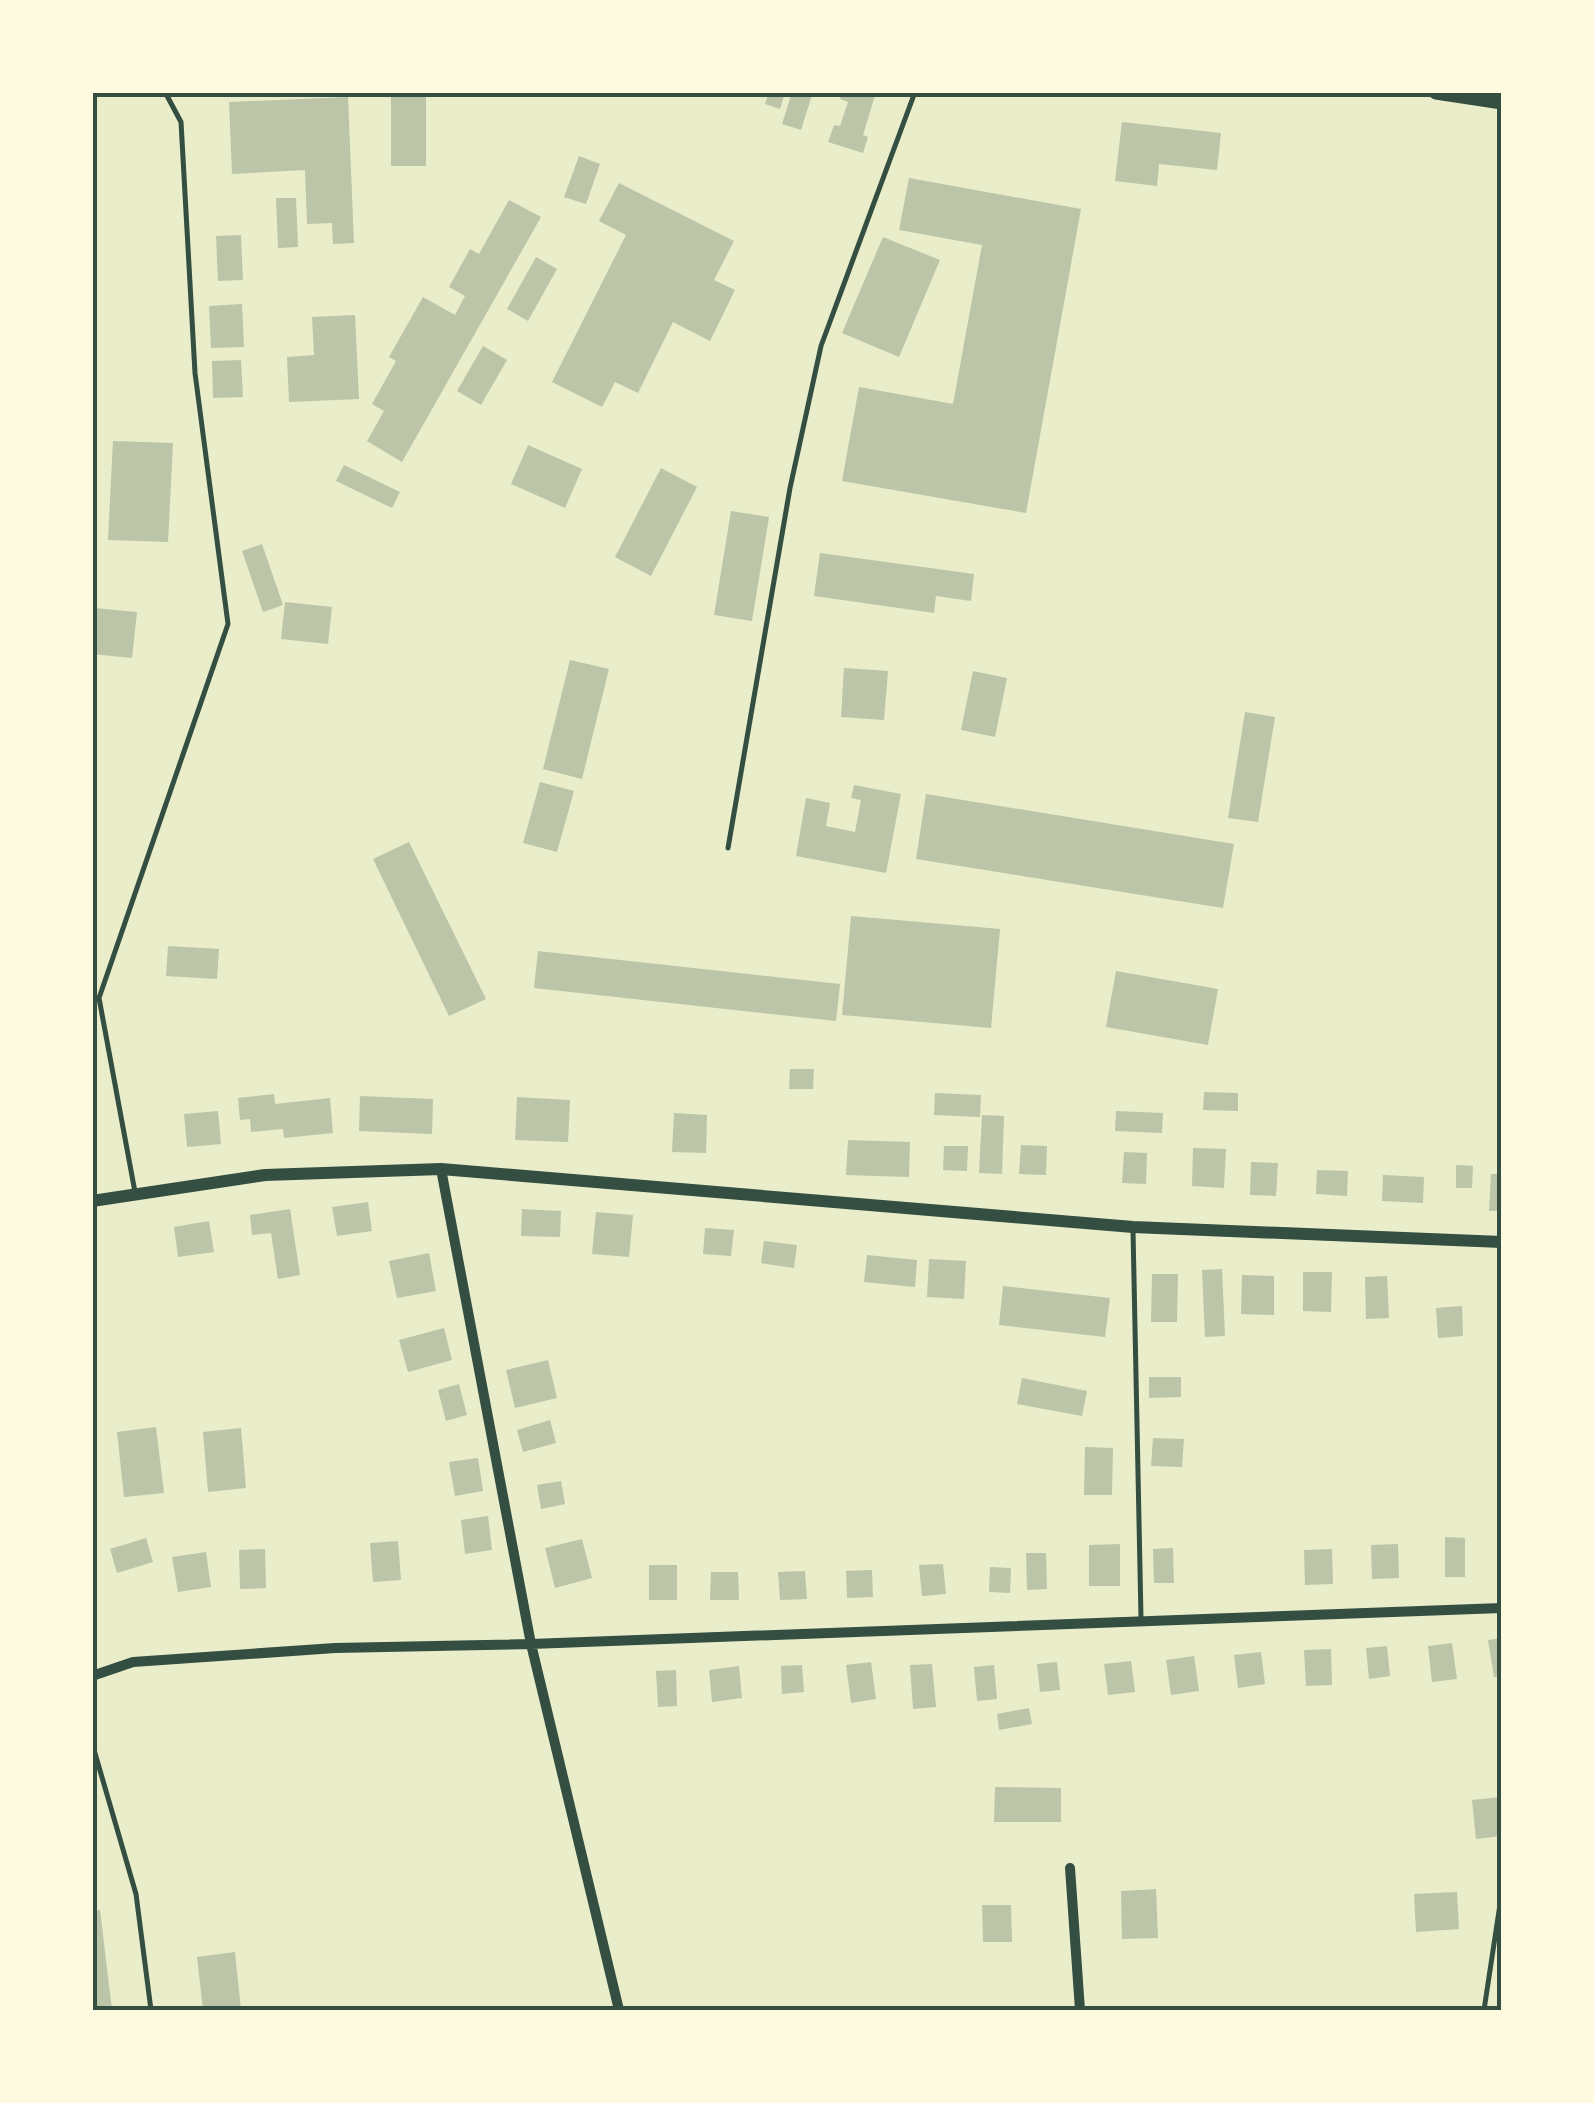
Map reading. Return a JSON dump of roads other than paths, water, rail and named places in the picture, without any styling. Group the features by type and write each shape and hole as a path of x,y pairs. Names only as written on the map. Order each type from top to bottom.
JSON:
{"main road":[{"path":"1436,92 1502,102"}],"street":[{"path":"441,1169 531,1644 619,2010"},
{"path":"92,1201 265,1174 441,1169 1133,1226 1502,1242"},
{"path":"92,1676 134,1662 334,1648 1502,1608"},
{"path":"1070,1868 1080,2010"}],"lane":[{"path":"135,1195 99,998 228,624 195,373 181,122 165,92"},
{"path":"728,848 790,488 820,346 915,92"},
{"path":"1133,1226 1142,1622"},
{"path":"92,1743 136,1894 151,2010"},
{"path":"1484,2010 1502,1891"}]}
